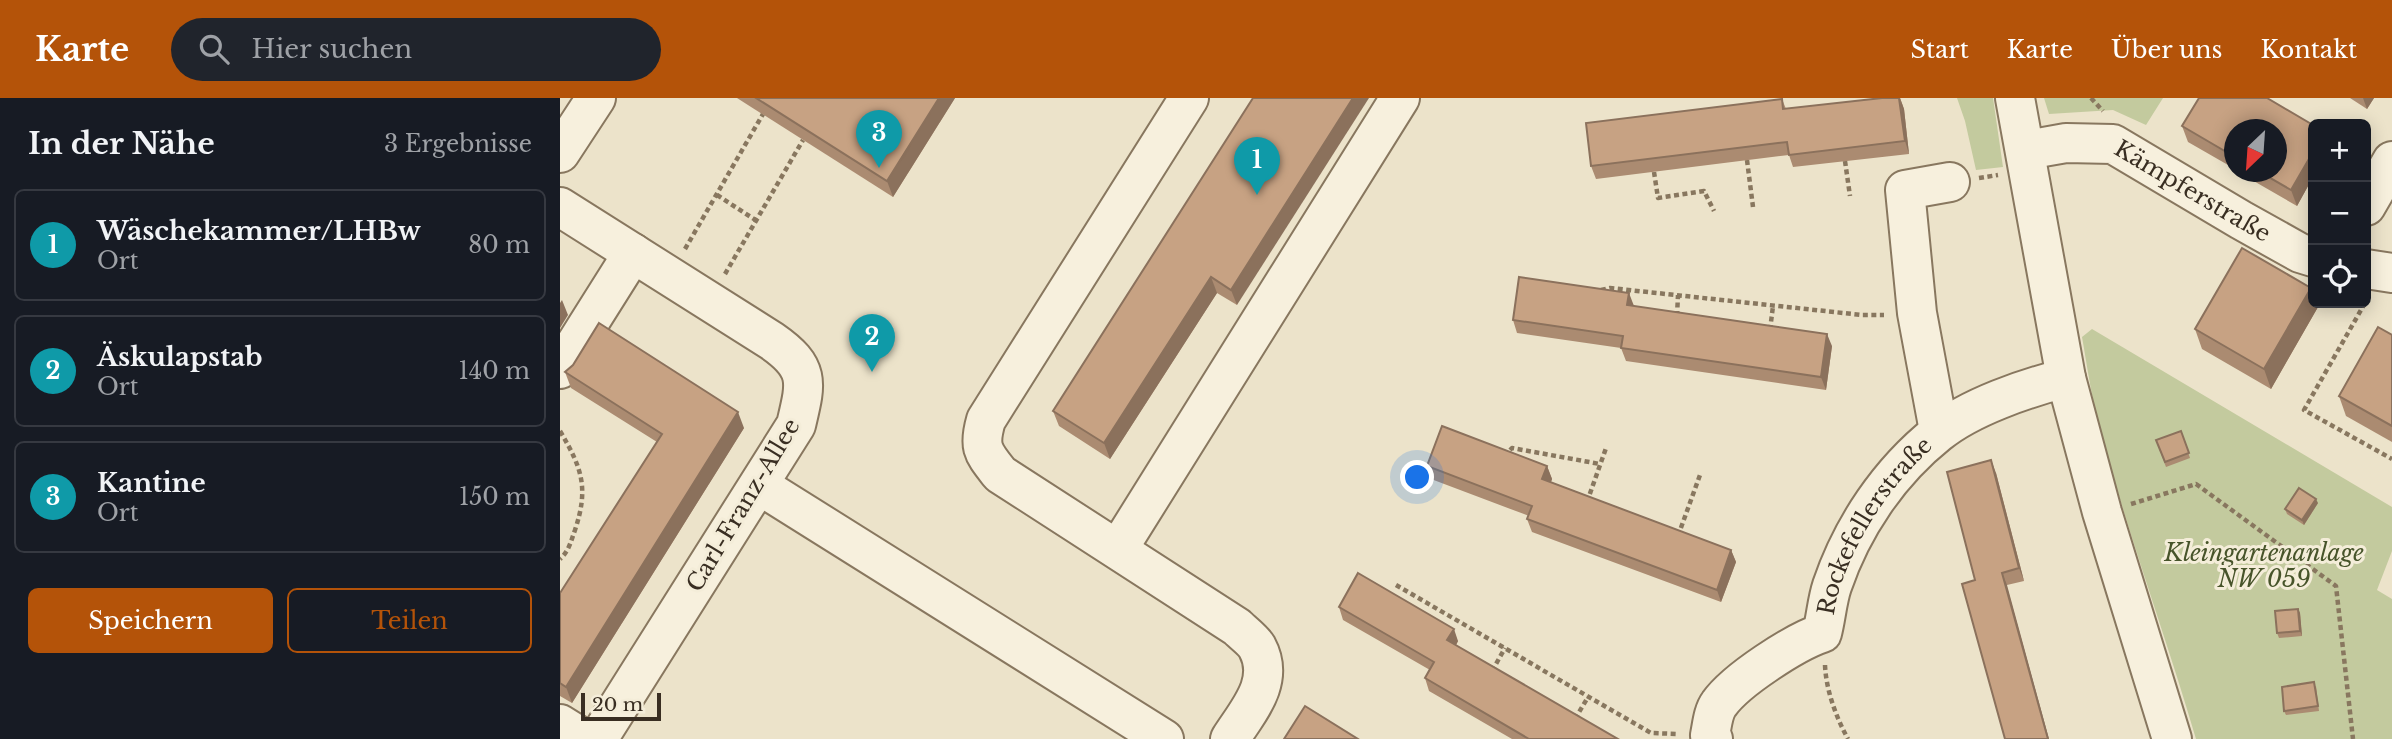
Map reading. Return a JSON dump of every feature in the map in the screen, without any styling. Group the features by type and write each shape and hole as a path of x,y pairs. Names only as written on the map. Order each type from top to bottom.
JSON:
{"street":[{"path":"560,153 596,98"},
{"path":"1189,98 986,420 980,439 986,456 1000,474 1237,627 1257,647 1263,671 1261,691 1230,739"},
{"path":"1118,549 1400,98"},
{"path":"2015,98 2066,378 2102,512 2172,739"},
{"name":"Kämpferstraße","path":"2028,160 2066,143 2113,144 2241,220 2308,255"},
{"path":"2371,197 2392,161"},
{"name":"Rockefellerstraße","path":"1940,432 1917,313 1905,190 1950,182"},
{"name":"Carl-Franz-Allee","path":"560,207 772,341 797,363 804,381 796,425 598,738"},
{"path":"560,369 633,253"},
{"path":"2371,270 2392,273"},
{"name":"Rockefellerstraße","path":"1711,737 1717,706 1734,687 1804,639 1822,633 1832,586 1858,528 1877,497 1904,464 1940,432 1981,408 2029,387 2066,378"},
{"path":"759,485 1164,739"},
{"path":"560,724 598,738"}],"path":[{"path":"679,259 763,114"},
{"path":"719,284 803,140"},
{"path":"1747,160 1753,207"},
{"path":"1950,182 2028,160"},
{"path":"1845,161 1850,196"},
{"path":"1654,172 1658,198 1704,191 1714,211"},
{"path":"717,195 757,221"},
{"path":"1599,291 1609,288 1862,315 1917,313"},
{"path":"1676,324 1678,295"},
{"path":"1769,338 1773,306"},
{"path":"2362,308 2304,410 2392,459"},
{"path":"560,431 576,459 583,485 580,514 567,552 560,559"},
{"path":"1500,460 1511,448 1600,464"},
{"path":"1586,506 1606,449"},
{"path":"1676,540 1700,475"},
{"path":"2102,512 2196,484 2336,586 2353,739"},
{"path":"1396,585 1651,733 1711,737"},
{"path":"1420,609 1424,601"},
{"path":"1822,633 1825,675 1839,723 1848,739"},
{"path":"1490,675 1505,648"},
{"path":"1573,723 1588,696"}],"green space":[{"path":"1957,98 1993,98 2003,167 1976,170"},
{"path":"2044,98 2163,98 2146,125 2113,110 2049,114"},
{"name":"Kleingartenanlage NW 059","path":"2092,329 2392,507 2392,551 2377,590 2392,599 2392,739 2196,739 2098,422 2082,337"}],"building":[{"path":"756,98 939,98 887,181"},
{"path":"1253,98 1353,98 1231,290 1211,277 1104,443 1053,411"},
{"path":"1899,98 1905,141 1789,155 1787,142 1591,166 1586,123 1782,99 1783,109"},
{"path":"2199,98 2267,98 2308,122 2308,161 2291,190 2277,182 2287,182 2287,119 2224,119 2224,151 2182,126"},
{"path":"2242,248 2308,286 2308,293 2264,369 2195,329"},
{"path":"1519,277 1629,293 1627,305 1827,334 1821,377 1621,348 1623,336 1513,320"},
{"path":"599,323 738,412 566,687 560,683 560,593 662,434 565,372 573,365"},
{"path":"2378,327 2392,335 2392,426 2339,396"},
{"path":"1442,426 1547,466 1542,479 1731,550 1717,590 1527,519 1532,506 1427,466"},
{"path":"2181,431 2189,453 2165,462 2156,440"},
{"path":"1991,460 2019,568 2002,573 2048,739 2005,739 1962,584 1975,580 1947,472"},
{"path":"2299,488 2316,499 2302,520 2285,509"},
{"path":"1358,573 1454,629 1447,640 1618,739 1529,739 1425,678 1434,662 1339,607"},
{"path":"2298,609 2300,631 2277,633 2275,611"},
{"path":"2314,682 2318,706 2284,711 2282,687"},
{"path":"1305,706 1358,739 1284,739"}],"place":[{"name":"Kantine","path":"879,168"},
{"name":"Wäschekammer/LHBw","path":"1257,195"},
{"name":"Äskulapstab","path":"872,372"}]}
